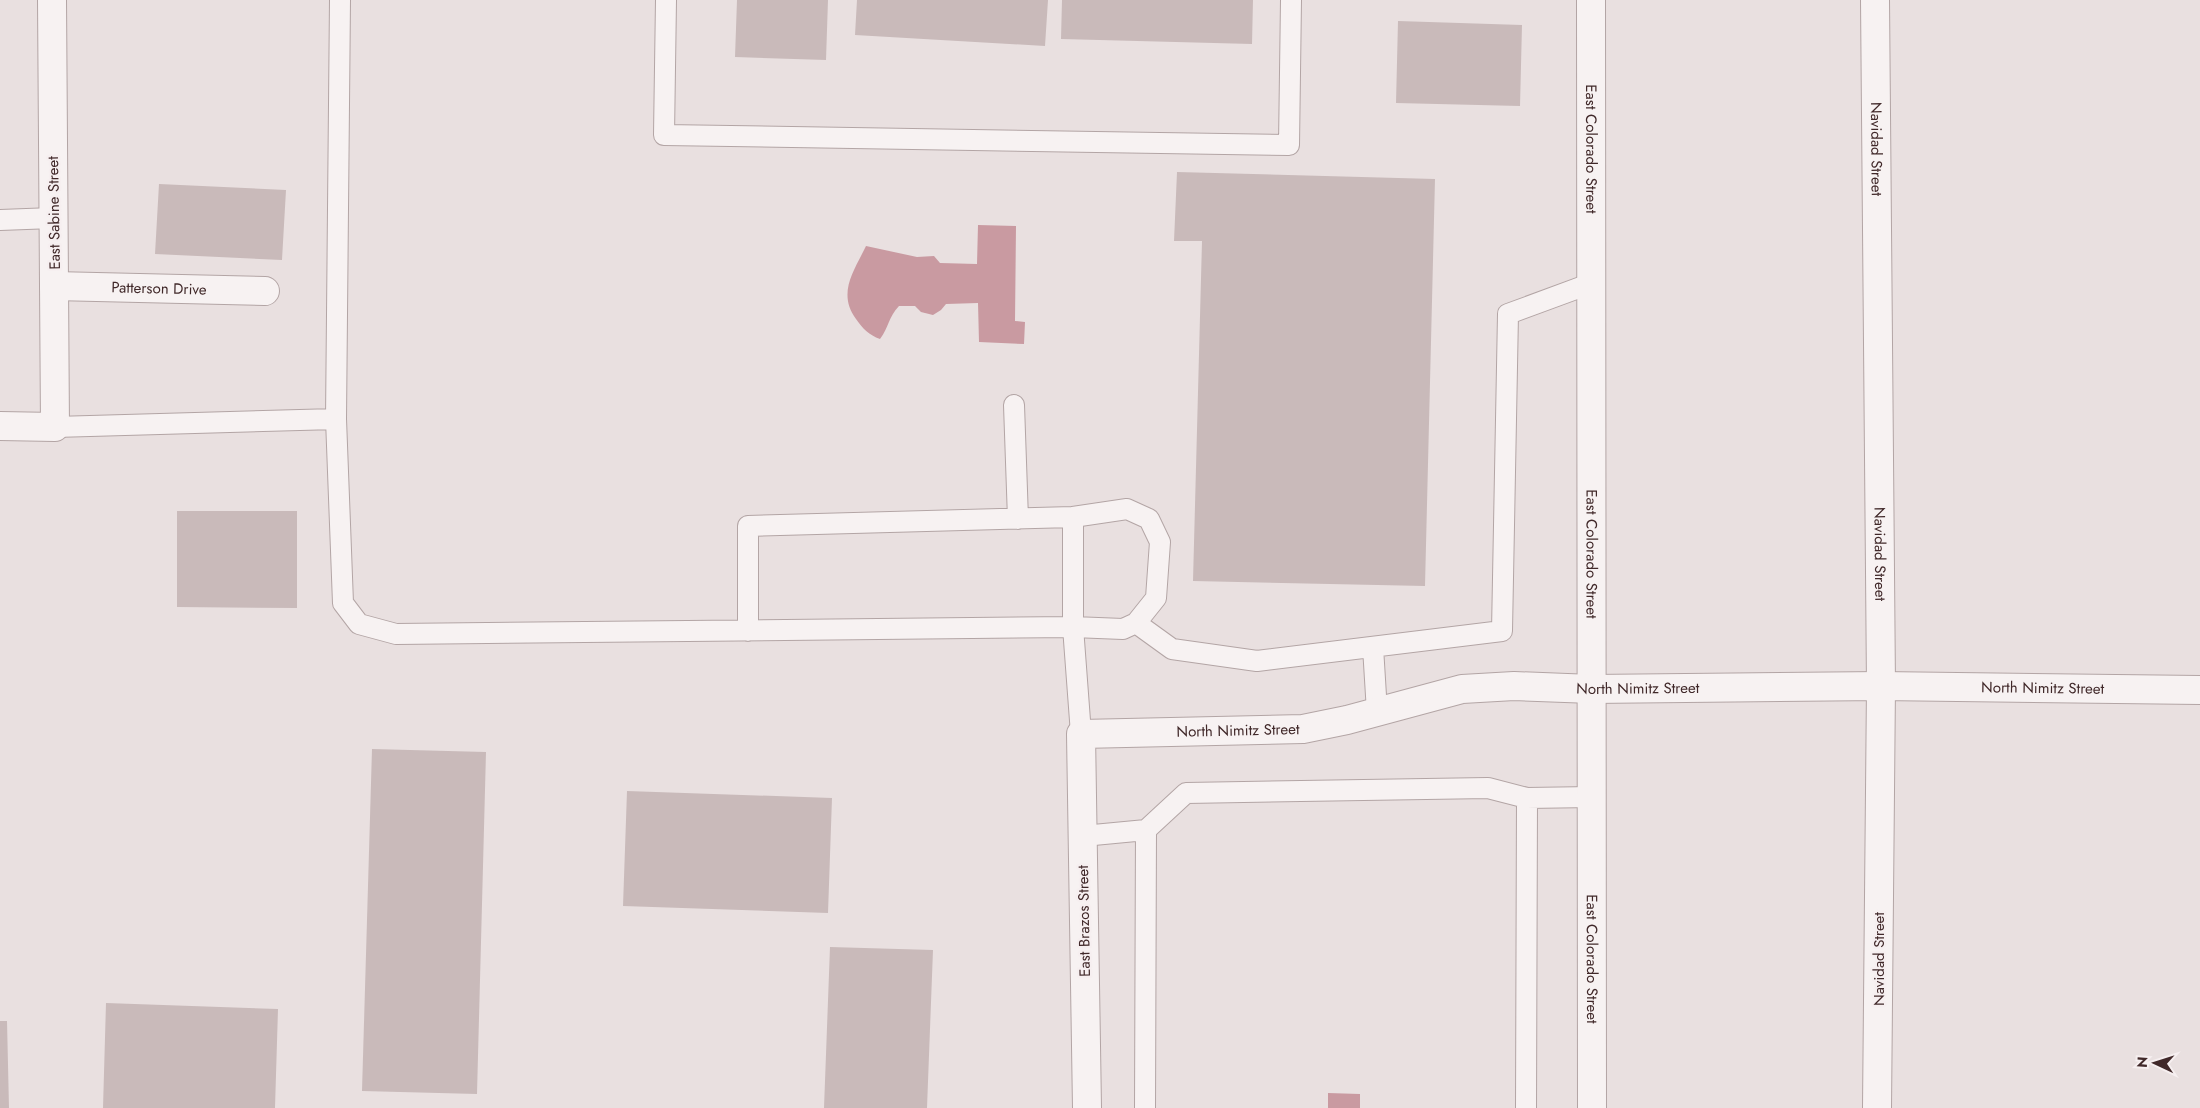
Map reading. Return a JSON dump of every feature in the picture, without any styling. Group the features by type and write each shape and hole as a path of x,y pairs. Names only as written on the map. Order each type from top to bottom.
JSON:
{"street":[{"name":"East Sabine Street","path":"52,0 55,427"},
{"name":"East Colorado Street","path":"1591,0 1592,1108"},
{"name":"Navidad Street","path":"1875,0 1881,686 1878,1108"},
{"name":"Patterson Drive","path":"54,286 264,291"},
{"path":"0,426 55,427"},
{"name":"North Nimitz Street","path":"1081,734 1304,729 1462,689 1514,686 1592,689 1881,686 2200,690"},
{"name":"East Brazos Street","path":"1081,734 1087,1108"}],"lane":[{"path":"340,0 336,419 343,603 358,624 396,634 748,631 1073,627 1123,629 1136,623 1156,598 1160,542 1149,519 1127,508 1072,517 748,526 748,631"},
{"path":"666,0 664,135 1289,146 1291,0"},
{"path":"0,220 53,218"},
{"path":"1136,623 1172,649 1257,661 1502,631 1508,314 1592,283"},
{"path":"1014,405 1018,519"},
{"path":"55,427 336,419"},
{"path":"1072,517 1073,627 1081,734"},
{"path":"1373,647 1377,712"},
{"path":"1083,836 1146,830 1186,793 1488,788 1526,798 1592,797"},
{"path":"1526,798 1526,1108"},
{"path":"1146,830 1146,1108"}],"shaded area":[{"path":"978,225 1016,226 1015,321 1025,322 1024,344 979,342 978,303 946,304 933,315 921,312 915,306 899,306 880,339 869,334 861,326 850,309 848,291 849,282 866,246 917,257 934,256 940,263 977,264"},
{"path":"1328,1093 1360,1094 1360,1108 1328,1108"}],"building":[{"path":"737,0 828,0 826,60 735,57"},
{"path":"857,0 1048,0 1045,46 855,35"},
{"path":"1062,0 1253,0 1252,44 1061,39"},
{"path":"1398,21 1522,25 1520,106 1396,103"},
{"path":"1177,172 1435,179 1425,586 1193,581 1202,241 1174,241"},
{"path":"159,184 286,190 282,260 155,254"},
{"path":"177,511 297,511 297,608 177,607"},
{"path":"372,749 486,752 477,1094 362,1091"},
{"path":"627,791 832,798 828,913 623,906"},
{"path":"830,947 933,950 927,1108 824,1108"},
{"path":"106,1003 278,1009 275,1108 103,1108"},
{"path":"0,1021 7,1021 9,1108 0,1108"}]}
